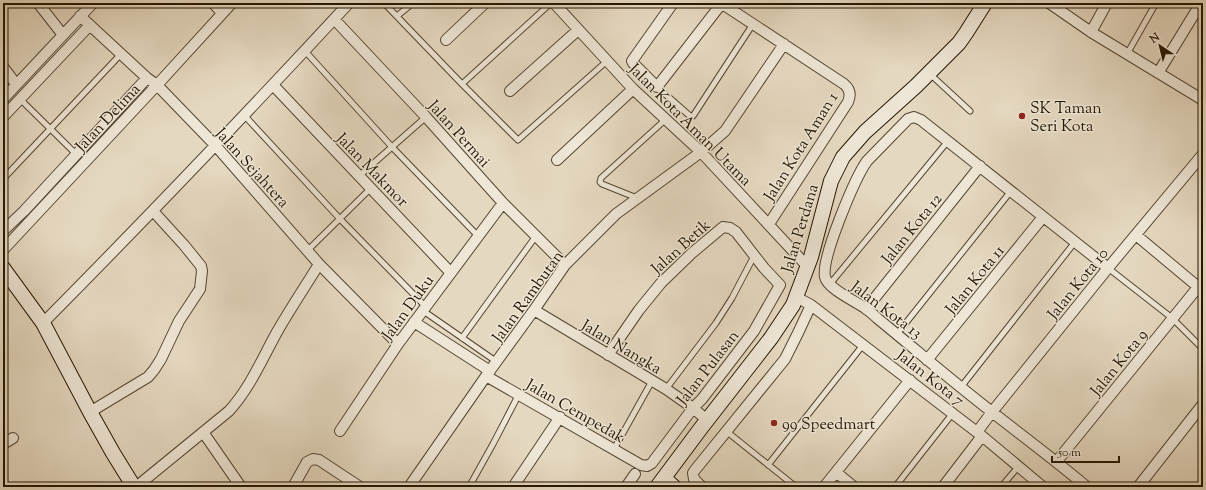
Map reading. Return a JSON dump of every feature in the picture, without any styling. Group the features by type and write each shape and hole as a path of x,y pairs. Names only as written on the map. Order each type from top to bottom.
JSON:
{"street":[{"path":"38,3 63,35"},
{"path":"3,99 92,3"},
{"path":"213,3 222,13"},
{"name":"Jalan Delima","path":"3,250 232,3"},
{"path":"43,323 153,211 349,3"},
{"path":"446,40 485,3"},
{"name":"Jalan Kota Aman Utama","path":"554,3 632,89 701,152 807,266"},
{"path":"673,3 632,61 657,87 721,3 784,44"},
{"name":"Jalan Perdana","path":"665,484 707,420 771,338 786,316 796,297 811,256 831,181 843,157 865,132 905,97 962,38 985,3"},
{"path":"1091,32 1107,3"},
{"path":"1158,73 1201,3"},
{"path":"1055,5 1091,32 1158,73 1202,95"},
{"name":"Jalan Sejahtera","path":"80,16 147,78 157,85 215,145 319,264 398,344"},
{"name":"Jalan Permai","path":"334,20 426,117 503,203 565,265"},
{"path":"3,117 90,25"},
{"path":"510,92 578,30"},
{"name":"Jalan Rambutan","path":"409,487 565,265 606,223 701,152 725,130 784,44"},
{"name":"Jalan Kota Aman 1","path":"769,224 848,102 850,94 850,90 844,84 784,44"},
{"path":"3,67 16,84"},
{"name":"Jalan Delima","path":"3,232 147,78"},
{"name":"Jalan Makmor","path":"273,85 451,273"},
{"path":"557,160 632,89"},
{"name":"Jalan Kota 13","path":"948,141 921,120 914,117 908,120 867,161 862,168 848,198 830,247 825,266 825,277 832,287 866,309 927,360 1057,461 1088,487"},
{"path":"948,141 1108,268"},
{"name":"Jalan Kota 10","path":"943,487 992,412 1108,268 1203,154"},
{"name":"Jalan Kota 12","path":"866,309 980,166"},
{"name":"Jalan Duku","path":"340,432 398,344 503,203"},
{"path":"90,412 148,377 158,364 179,321 200,288 202,271 200,266 184,245 153,211"},
{"name":"Jalan Kota 11","path":"927,360 1043,217"},
{"name":"Jalan Betik","path":"608,355 639,310 661,283 719,229 727,227 734,230 764,268 780,285"},
{"path":"1136,235 1202,286"},
{"path":"3,268 43,323 90,412 113,453 135,487 229,411 238,401 277,332 319,264"},
{"name":"Jalan Pulasan","path":"652,463 754,331 780,285"},
{"name":"Jalan Kota 9","path":"1057,461 1172,318 1202,286"},
{"name":"Jalan Kota 7","path":"796,297 811,305 953,413 1043,487"},
{"path":"702,487 694,479 693,473 785,359 811,305"},
{"name":"Jalan Nangka","path":"534,310 666,389 694,408 707,420"},
{"name":"Jalan Cempedak","path":"414,322 519,394 641,465 647,466 652,463"},
{"path":"824,487 910,380"},
{"path":"1138,487 1203,404"},
{"path":"513,487 560,417"},
{"path":"203,432 241,487"},
{"path":"3,444 13,438"},
{"path":"293,487 307,462 313,459 319,460 360,487"},
{"path":"836,472 854,487"},
{"path":"626,487 635,474"}],"lane":[{"path":"384,3 516,139 519,140 607,61"},
{"path":"397,16 413,3"},
{"path":"462,84 551,3"},
{"path":"1127,54 1156,3"},
{"path":"657,87 690,116 693,116 753,24"},
{"path":"305,51 392,147 478,236"},
{"path":"3,179 121,54"},
{"path":"929,73 970,111"},
{"path":"20,99 76,154"},
{"path":"244,115 424,308 462,338 497,362"},
{"path":"359,176 426,117"},
{"path":"638,198 602,184 600,182 601,178 666,120"},
{"path":"830,284 948,141"},
{"path":"307,251 371,188"},
{"path":"897,334 1011,191"},
{"path":"462,338 536,236"},
{"path":"961,387 1075,242"},
{"path":"666,389 716,323 732,298 754,256"},
{"path":"1108,268 1172,318 1203,349"},
{"path":"768,465 864,345"},
{"path":"614,449 652,381"},
{"path":"469,487 519,394"},
{"path":"895,487 953,413"},
{"path":"726,431 796,487"},
{"path":"1001,487 1018,466"}],"place":[{"name":"SK Taman Seri Kota","path":"1022,116"},
{"name":"99 Speedmart","path":"774,423"}]}
